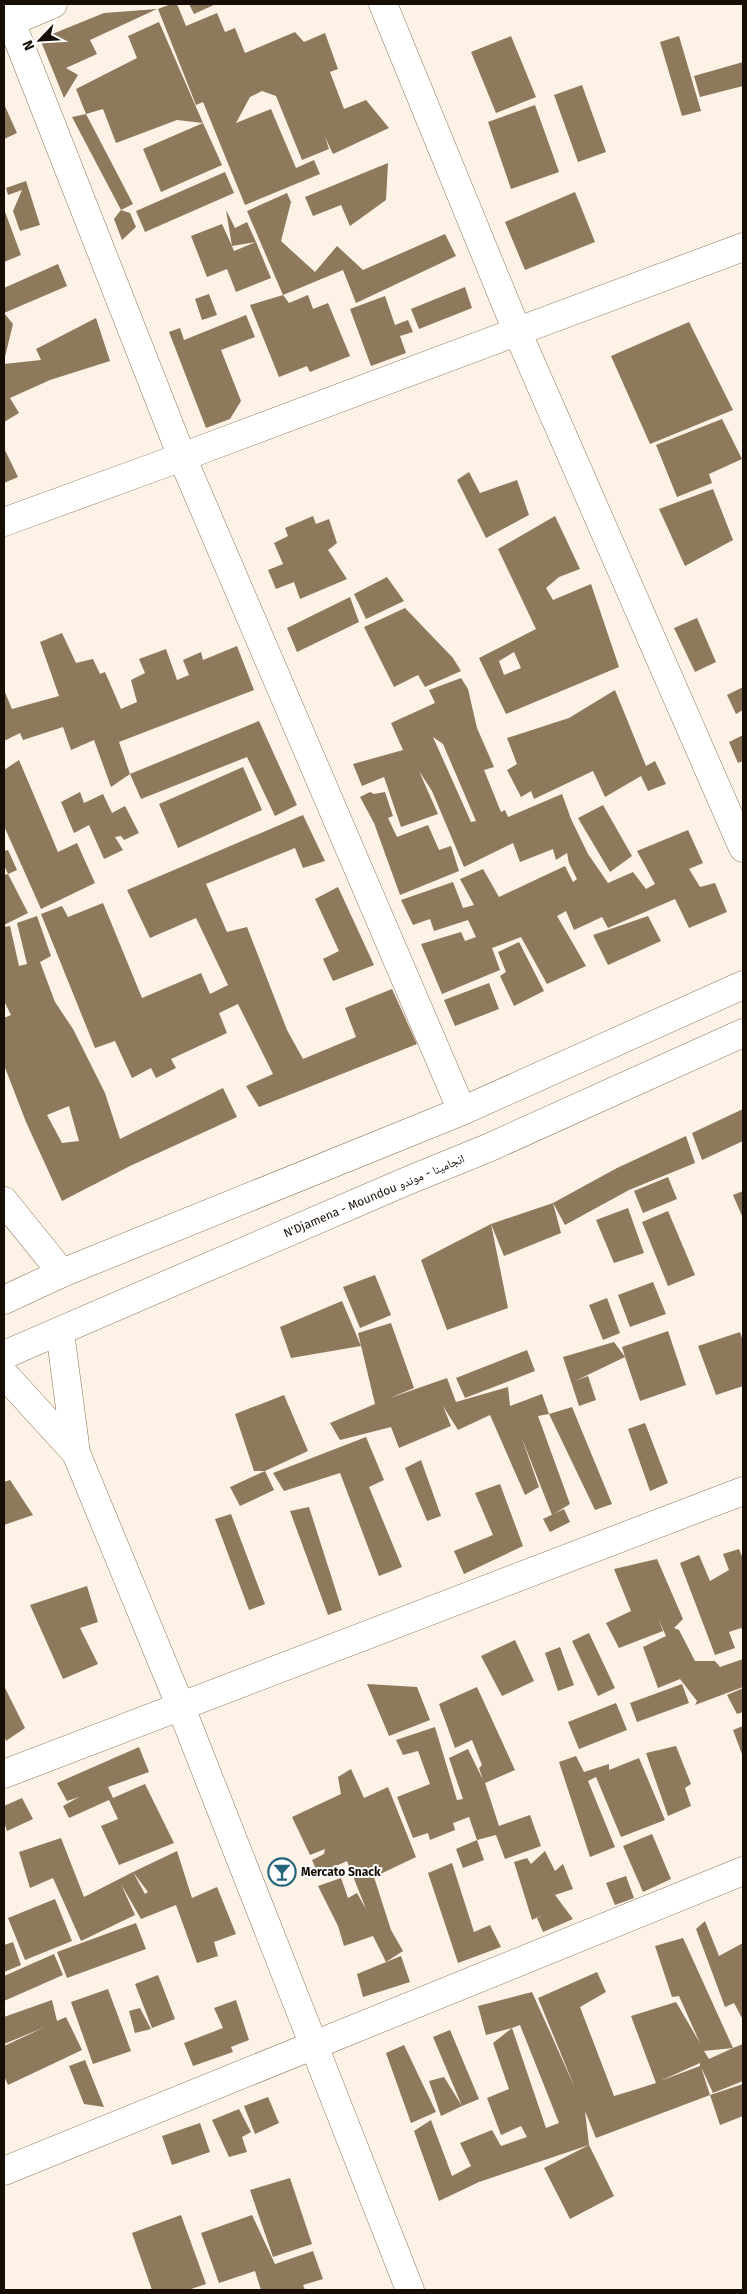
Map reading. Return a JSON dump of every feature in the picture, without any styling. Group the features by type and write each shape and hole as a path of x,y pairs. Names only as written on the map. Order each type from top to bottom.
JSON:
{"street":[{"path":"53,4 6,17 182,458 462,1111"},
{"path":"384,4 518,331 743,848"},
{"path":"4,522 182,458 743,247"},
{"path":"4,1300 62,1273 462,1111 743,985"},
{"name":"N'Djamena - Moundou انجامينا - موندو","path":"4,1355 406,1181 488,1148 743,1033"},
{"path":"4,1201 62,1273"},
{"path":"60,1332 76,1453 180,1705 410,2290"},
{"path":"4,1374 76,1453"},
{"path":"4,1774 180,1705 743,1492"},
{"path":"4,2171 315,2046 743,1870"}],"building":[{"path":"171,4 177,4 186,26 217,13 225,32 235,28 245,53 295,32 304,42 325,33 338,69 330,72 344,109 366,100 389,128 333,154 325,137 329,149 302,160 276,96 262,91 250,97 236,123 271,109 296,168 314,160 320,174 245,205 203,102 196,105 158,9"},
{"path":"189,4 216,4 194,14"},
{"path":"157,9 90,40 97,54 66,68 78,75 64,98 40,39 104,13"},
{"path":"159,22 203,123 177,120 116,143 103,109 86,114 76,89 137,58 128,36"},
{"path":"511,36 536,97 496,113 471,52"},
{"path":"679,36 701,111 682,116 660,42"},
{"path":"743,62 743,86 700,97 694,76"},
{"path":"582,85 606,152 578,162 554,95"},
{"path":"4,104 17,133 4,139"},
{"path":"535,105 559,172 511,189 488,122"},
{"path":"86,114 133,204 121,210 72,117"},
{"path":"203,123 222,165 161,192 143,149"},
{"path":"388,163 386,200 350,226 341,205 313,216 305,197"},
{"path":"225,172 234,193 145,232 136,211"},
{"path":"26,181 40,225 20,231 13,211 22,190 8,195 6,188"},
{"path":"575,192 595,242 525,270 505,222"},
{"path":"287,193 291,202 281,241 315,272 337,246 363,270 445,234 456,256 356,303 343,270 283,295 247,211"},
{"path":"4,209 21,255 4,262"},
{"path":"121,210 130,213 136,227 122,240 114,219"},
{"path":"226,210 235,228 247,222 256,242 232,246"},
{"path":"222,224 234,251 256,242 271,278 236,292 227,269 207,277 191,236"},
{"path":"58,264 67,286 4,313 4,288"},
{"path":"465,287 472,308 419,329 411,309"},
{"path":"209,294 217,315 202,320 195,299"},
{"path":"283,295 289,303 308,295 313,309 328,303 350,356 310,372 307,366 279,377 250,305"},
{"path":"385,296 395,325 408,320 413,332 400,336 406,353 371,366 350,309"},
{"path":"4,313 13,324 4,361"},
{"path":"246,315 255,337 221,350 241,401 230,419 206,428 169,332 180,328 184,340"},
{"path":"96,318 110,361 50,380 10,398 19,413 4,422 4,364 41,360 36,349"},
{"path":"689,322 733,410 650,444 611,356"},
{"path":"722,419 742,459 709,474 712,483 677,497 656,445"},
{"path":"4,448 18,477 4,483"},
{"path":"469,472 480,493 517,480 529,515 486,538 457,480"},
{"path":"713,489 733,540 685,566 659,509"},
{"path":"313,516 316,524 329,519 337,543 328,550 347,579 300,599 294,582 276,589 268,570 283,564 274,543 288,536 285,528"},
{"path":"555,516 580,569 559,577 546,588 553,600 591,584 619,667 506,714 479,658 536,629 498,549","holes":["514,652 521,668 504,675 499,661"]},
{"path":"387,577 404,601 366,619 354,594"},
{"path":"350,597 359,622 297,652 287,628"},
{"path":"405,608 453,658 461,671 425,687 418,675 394,687 364,627"},
{"path":"697,618 716,662 695,672 674,628"},
{"path":"62,633 76,663 93,659 100,674 105,672 121,709 137,702 131,680 145,673 139,659 166,649 177,680 189,675 183,660 201,652 203,660 237,646 254,690 119,742 130,774 111,787 94,740 71,750 63,727 23,740 20,733 4,741 4,690 12,709 59,696 40,642"},
{"path":"461,678 468,689 477,728 494,767 484,770 501,812 505,810 508,817 562,794 571,819 588,854 608,883 633,872 646,889 655,884 637,851 688,830 703,863 689,869 700,887 715,883 727,912 689,928 675,899 608,928 602,917 574,930 566,911 557,916 586,966 547,984 521,937 492,948 500,970 442,994 421,944 461,932 465,941 476,937 468,920 434,931 430,919 413,925 401,900 453,882 463,908 474,905 460,879 483,869 499,897 565,866 573,882 577,879 569,863 567,853 556,860 553,849 520,862 513,843 464,867 432,791 419,771 438,814 401,827 384,777 362,786 353,764 403,750 391,723 435,703 429,690","holes":["433,737 443,744 476,821 471,822"]},
{"path":"743,687 743,710 736,714 727,695"},
{"path":"615,690 646,766 655,761 666,784 648,791 641,776 605,797 593,771 534,799 531,791 521,797 507,770 517,764 507,738 569,718"},
{"path":"259,721 297,805 275,816 247,757 141,799 130,774"},
{"path":"743,735 743,761 738,763 729,742"},
{"path":"19,760 58,852 77,843 95,883 41,909 4,826 4,770"},
{"path":"243,767 262,810 178,848 159,804"},
{"path":"80,792 84,803 103,794 112,813 125,806 139,833 124,840 121,836 115,837 123,850 104,859 89,825 74,833 61,802"},
{"path":"370,792 374,794 385,792 393,816 388,818 397,837 428,825 439,850 451,846 459,871 400,895 374,823 360,797"},
{"path":"603,805 632,856 610,872 578,818"},
{"path":"303,815 325,861 303,868 295,848 206,884 227,932 247,927 287,1030 303,1059 356,1037 345,1008 392,989 417,1044 259,1107 246,1086 273,1074 238,1004 219,1013 227,1033 171,1059 176,1068 156,1078 151,1068 132,1078 115,1041 95,1048 41,914 62,906 68,917 103,903 142,998 201,973 210,994 228,985 196,918 150,938 127,890"},
{"path":"8,850 17,870 8,874 4,865 4,851"},
{"path":"8,874 28,913 4,925 4,875"},
{"path":"338,887 374,965 333,981 323,959 339,951 315,899"},
{"path":"37,916 51,956 40,962 55,1002 73,1029 105,1093 120,1139 223,1088 237,1117 130,1166 62,1201 26,1122 4,1065 4,1018 11,1015 4,1001 4,927 10,926 19,966 27,964 17,923","holes":["69,1106 79,1141 62,1143 47,1115"]},
{"path":"648,916 661,941 608,965 593,935"},
{"path":"519,942 544,991 514,1006 500,976 506,972 498,952"},
{"path":"489,983 499,1009 455,1026 444,1000"},
{"path":"743,1109 743,1141 702,1160 692,1133"},
{"path":"686,1136 695,1163 629,1190 565,1225 553,1203 617,1168"},
{"path":"668,1177 677,1199 643,1213 634,1191"},
{"path":"743,1191 743,1216 742,1216 733,1195"},
{"path":"553,1203 561,1233 504,1256 491,1224"},
{"path":"628,1208 644,1253 614,1263 596,1220"},
{"path":"668,1211 695,1275 668,1286 642,1222"},
{"path":"491,1224 508,1308 447,1330 421,1260"},
{"path":"375,1275 391,1315 360,1328 343,1287"},
{"path":"653,1282 666,1314 630,1327 618,1295"},
{"path":"607,1298 620,1333 603,1340 589,1305"},
{"path":"342,1301 361,1346 291,1358 280,1327"},
{"path":"391,1323 414,1388 390,1398 447,1378 456,1402 508,1387 510,1406 542,1394 549,1414 538,1416 570,1504 552,1515 521,1436 539,1487 525,1495 490,1415 458,1430 443,1406 451,1426 399,1448 391,1427 340,1440 330,1423 375,1404 358,1333"},
{"path":"668,1331 686,1385 640,1401 622,1347"},
{"path":"740,1332 743,1341 743,1386 716,1395 698,1346"},
{"path":"614,1342 625,1357 575,1381 588,1376 596,1400 579,1406 563,1357"},
{"path":"527,1350 535,1371 465,1398 456,1378"},
{"path":"284,1395 308,1451 265,1471 254,1471 235,1414"},
{"path":"572,1407 612,1504 595,1510 549,1414"},
{"path":"645,1423 668,1483 650,1491 628,1429"},
{"path":"366,1437 384,1480 369,1487 402,1567 379,1576 340,1473 284,1491 273,1473"},
{"path":"421,1460 441,1516 427,1521 405,1468"},
{"path":"265,1471 274,1490 240,1506 230,1487"},
{"path":"10,1480 33,1515 4,1525 4,1482"},
{"path":"500,1484 523,1546 464,1574 454,1551 493,1535 475,1493"},
{"path":"309,1507 342,1610 328,1615 290,1511"},
{"path":"564,1509 570,1522 550,1532 543,1519"},
{"path":"231,1514 265,1604 249,1610 215,1519"},
{"path":"739,1549 743,1559 743,1631 741,1628 729,1632 735,1648 715,1655 680,1563 699,1555 710,1581 729,1570 723,1554"},
{"path":"657,1559 683,1619 674,1628 679,1630 695,1661 715,1661 720,1667 743,1659 743,1687 695,1705 697,1701 680,1679 658,1688 643,1647 666,1636 658,1618 663,1631 619,1648 606,1623 631,1611 614,1569"},
{"path":"87,1586 98,1622 80,1628 98,1664 63,1679 30,1605"},
{"path":"589,1633 615,1688 598,1696 572,1641"},
{"path":"515,1640 534,1681 502,1696 481,1656"},
{"path":"560,1647 574,1685 558,1691 545,1653"},
{"path":"367,1684 417,1687 430,1720 389,1736"},
{"path":"682,1684 689,1703 637,1722 630,1703"},
{"path":"4,1686 25,1728 6,1741 4,1735"},
{"path":"477,1687 515,1770 485,1783 499,1826 530,1815 541,1846 505,1859 496,1835 477,1840 469,1817 453,1823 455,1830 430,1840 428,1833 413,1838 397,1797 430,1784 418,1751 403,1755 396,1740 435,1727 457,1800 463,1799 449,1758 468,1749 483,1780 479,1768 482,1765 472,1740 455,1748 439,1704"},
{"path":"743,1688 743,1712 737,1714 727,1695"},
{"path":"616,1703 627,1730 579,1749 568,1722"},
{"path":"743,1726 743,1757 733,1730"},
{"path":"676,1746 691,1784 685,1788 691,1806 668,1816 646,1753"},
{"path":"139,1747 149,1772 108,1787 113,1798 145,1784 174,1843 119,1865 101,1826 118,1819 109,1800 69,1818 63,1806 79,1797 67,1801 57,1783"},
{"path":"576,1756 584,1772 609,1764 609,1770 639,1758 665,1820 621,1837 596,1777 588,1781 615,1847 590,1857 559,1762"},
{"path":"351,1769 364,1798 388,1787 416,1857 374,1877 391,1930 403,1951 386,1962 373,1936 344,1946 338,1926 318,1886 341,1878 348,1898 357,1893 366,1909 347,1861 318,1874 312,1860 324,1854 325,1849 310,1855 292,1817 341,1794 338,1777"},
{"path":"22,1798 33,1819 7,1831 4,1822 4,1806"},
{"path":"652,1834 671,1879 643,1892 623,1846"},
{"path":"61,1838 84,1897 133,1872 177,1851 192,1898 217,1887 236,1934 214,1942 218,1956 197,1963 176,1905 141,1919 121,1884 135,1915 81,1941 53,1878 30,1888 19,1852","holes":["133,1872 148,1892 145,1894"]},
{"path":"477,1840 484,1860 463,1868 456,1849"},
{"path":"545,1851 555,1871 563,1864 573,1889 555,1895 573,1919 543,1932 537,1918 542,1915 532,1920 514,1862 527,1858 531,1864"},
{"path":"452,1863 474,1932 490,1925 501,1947 458,1963 428,1873"},
{"path":"626,1876 634,1898 615,1905 606,1883"},
{"path":"55,1899 72,1941 25,1960 8,1918"},
{"path":"705,1921 719,1956 743,1943 743,2020 734,2003 725,2007 696,1929"},
{"path":"136,1923 146,1949 67,1978 57,1952"},
{"path":"683,1938 733,2048 743,2044 743,2081 713,2093 701,2067 710,2095 596,2138 585,2111 589,2145 479,2182 439,2201 414,2131 431,2120 452,2176 471,2166 460,2143 492,2130 501,2146 527,2137 521,2126 501,2135 487,2098 509,2089 493,2043 512,2028 486,2035 478,2006 532,1992 575,2088 538,1998 597,1972 606,1992 580,2007 614,2096 656,2083 631,2016 676,2002 700,2043 679,1996 672,1997 655,1946","holes":["520,2025 559,2123 546,2128 512,2028","733,2048 709,2059 704,2051","700,2063 700,2066 660,2081"]},
{"path":"13,1942 21,1965 4,1972 4,1945"},
{"path":"54,1954 63,1975 4,2001 4,1976"},
{"path":"401,1956 410,1982 363,1997 357,1974"},
{"path":"158,1975 175,2019 152,2028 135,1984"},
{"path":"108,1989 131,2051 93,2064 71,2002"},
{"path":"52,2000 57,2021 66,2017 82,2050 8,2085 4,2076 4,2046 45,2027 4,2044 4,2017"},
{"path":"236,2000 249,2040 231,2047 233,2052 193,2066 184,2043 223,2028 214,2008"},
{"path":"140,2008 151,2029 135,2033 129,2011"},
{"path":"450,2030 479,2099 462,2106 433,2037"},
{"path":"404,2045 436,2112 411,2123 386,2053"},
{"path":"85,2060 104,2107 84,2104 69,2066"},
{"path":"444,2077 462,2106 441,2116 429,2081"},
{"path":"743,2084 743,2116 720,2125 710,2095"},
{"path":"268,2097 279,2123 255,2134 244,2106"},
{"path":"239,2109 251,2132 242,2137 247,2152 229,2157 212,2120"},
{"path":"200,2123 210,2152 172,2165 162,2136"},
{"path":"589,2145 614,2196 570,2219 544,2168"},
{"path":"290,2178 312,2244 273,2257 250,2190"},
{"path":"181,2215 206,2284 188,2290 152,2290 132,2233"},
{"path":"252,2215 275,2264 313,2251 323,2279 303,2285 305,2290 261,2290 255,2271 219,2283 201,2233"}],"place":[{"name":"Mercato Snack","path":"282,1872"}]}
